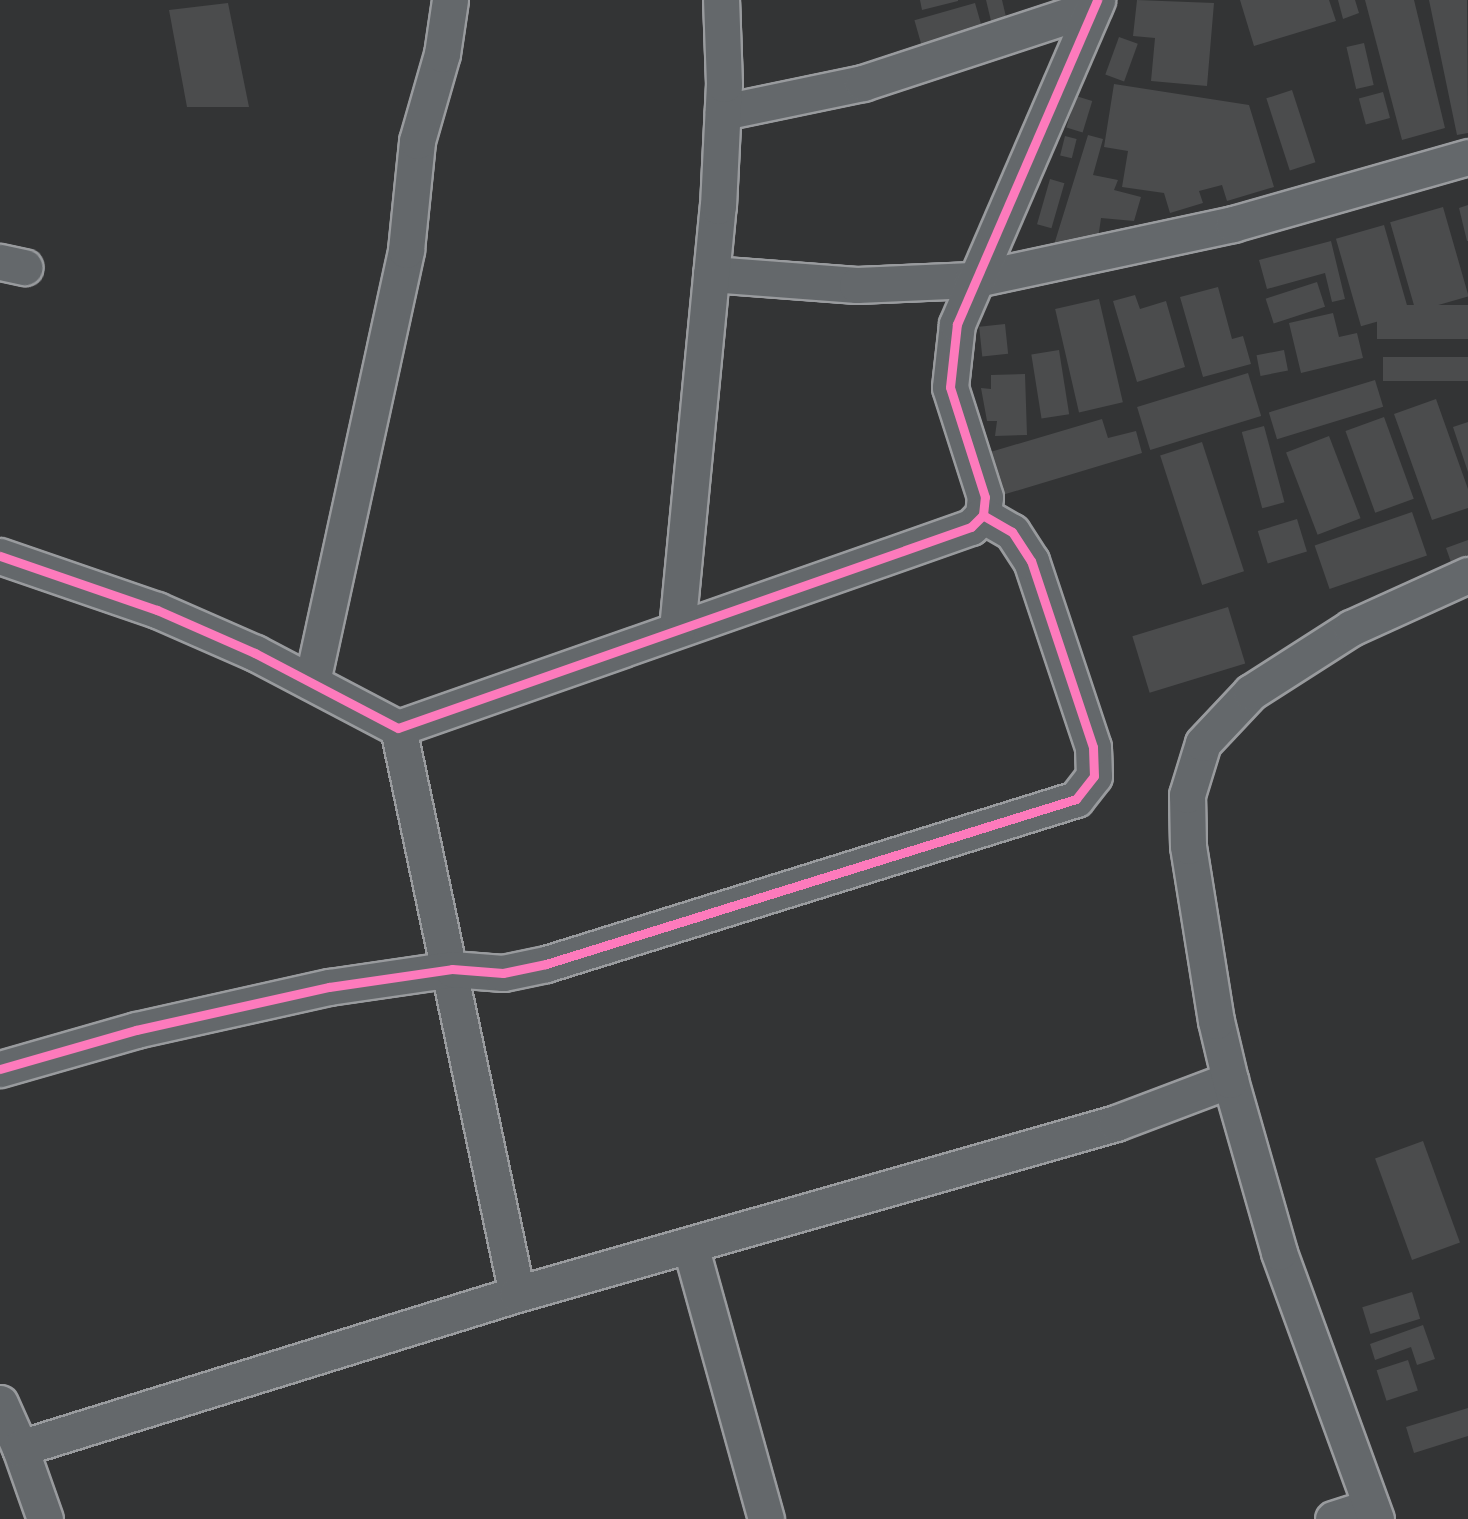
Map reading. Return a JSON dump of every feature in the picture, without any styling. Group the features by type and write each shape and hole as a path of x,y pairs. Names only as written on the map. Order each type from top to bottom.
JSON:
{"street":[{"path":"312,682 406,250 417,141 442,54 450,0"},
{"path":"677,629 711,274 723,112 721,0"},
{"path":"1,558 157,610 312,682 398,728 971,527 983,515 985,498 950,387 955,335 972,280 1095,4"},
{"path":"723,112 863,83 1095,4"},
{"path":"711,274 857,285 972,280 1233,224 1468,157"},
{"path":"0,1069 240,1004 452,969 503,973 546,964 1076,799 1094,776 1089,734 1031,561 1012,532 983,515"},
{"path":"1334,1519 1373,1513 1279,1252 1230,1080 1216,1021 1188,846 1187,795 1203,743 1251,692 1351,628 1468,575"},
{"path":"398,728 452,969 517,1294"},
{"path":"20,1448 517,1294 1116,1123 1230,1080"},
{"path":"690,1245 766,1519"},
{"path":"0,1403 20,1448 45,1519"}],"building":[{"path":"920,0 958,0 958,1 922,10"},
{"path":"986,0 1002,0 1007,21 992,25"},
{"path":"1137,0 1214,3 1207,86 1151,81 1155,38 1133,36"},
{"path":"1240,0 1329,0 1336,21 1254,46"},
{"path":"1338,0 1355,0 1359,13 1343,19"},
{"path":"1365,0 1414,0 1445,128 1402,140"},
{"path":"1429,0 1467,0 1468,133 1457,135"},
{"path":"228,3 249,107 187,107 169,10"},
{"path":"975,3 983,31 922,48 914,20"},
{"path":"1119,37 1138,44 1124,81 1105,75"},
{"path":"1364,43 1374,85 1356,89 1346,47"},
{"path":"1044,74 1056,79 1033,132 1021,127"},
{"path":"1114,84 1249,105 1274,187 1227,201 1222,185 1199,191 1203,203 1170,213 1164,193 1122,187 1128,151 1104,147"},
{"path":"1292,90 1315,162 1290,171 1266,98"},
{"path":"1383,92 1390,118 1366,125 1359,98"},
{"path":"1076,96 1092,101 1083,133 1066,128"},
{"path":"1088,135 1103,139 1093,175 1118,180 1114,190 1141,197 1134,221 1101,218 1098,239 1053,248"},
{"path":"1065,136 1077,139 1072,158 1060,155"},
{"path":"1050,179 1064,183 1051,228 1037,224"},
{"path":"1468,205 1468,241 1467,241 1459,208"},
{"path":"1443,207 1468,297 1416,312 1390,222"},
{"path":"1384,225 1409,312 1361,326 1336,239"},
{"path":"1331,241 1345,299 1332,302 1325,273 1267,289 1259,260"},
{"path":"1317,282 1325,307 1274,323 1266,299"},
{"path":"1218,287 1232,339 1243,336 1251,364 1203,377 1180,297"},
{"path":"1135,295 1140,309 1166,301 1185,367 1137,382 1113,301"},
{"path":"1099,299 1123,402 1079,412 1055,309"},
{"path":"1377,305 1468,305 1468,339 1377,339"},
{"path":"1333,313 1339,337 1357,333 1363,358 1301,373 1289,323"},
{"path":"1005,324 1008,354 982,357 979,327"},
{"path":"1059,350 1069,414 1042,419 1031,354"},
{"path":"1284,350 1288,371 1261,376 1257,355"},
{"path":"1383,357 1468,357 1468,381 1383,381"},
{"path":"1248,373 1261,416 1150,450 1137,407"},
{"path":"1025,374 1027,435 995,436 997,421 987,421 981,388 991,389 991,375"},
{"path":"1375,380 1383,407 1277,439 1269,412"},
{"path":"1436,399 1468,489 1468,508 1432,520 1394,414"},
{"path":"1384,417 1414,499 1375,513 1345,431"},
{"path":"1102,419 1108,438 1136,431 1142,453 999,496 987,453"},
{"path":"1468,422 1468,472 1453,427"},
{"path":"1264,426 1284,502 1262,508 1242,432"},
{"path":"1329,436 1361,518 1318,535 1286,452"},
{"path":"1202,442 1244,571 1202,585 1160,456"},
{"path":"1412,512 1427,555 1330,589 1315,546"},
{"path":"1297,519 1307,552 1268,564 1258,531"},
{"path":"1468,540 1468,559 1452,565 1446,548"},
{"path":"1228,607 1245,663 1150,693 1132,636"},
{"path":"1423,1141 1460,1242 1412,1260 1375,1158"},
{"path":"1412,1292 1420,1319 1370,1334 1362,1307"},
{"path":"1423,1325 1435,1359 1417,1365 1411,1347 1375,1360 1370,1344"},
{"path":"1408,1360 1418,1390 1387,1401 1377,1370"},
{"path":"1468,1408 1468,1436 1414,1453 1406,1427"}],"cycle path":[{"path":"0,556 157,610 255,653 398,728 971,527 983,515 985,497 950,387 957,324 1097,0"},
{"path":"0,1069 136,1030 329,987 452,969 503,973 546,964 1076,799 1094,776 1093,747 1031,561 1012,532 983,515"}]}
